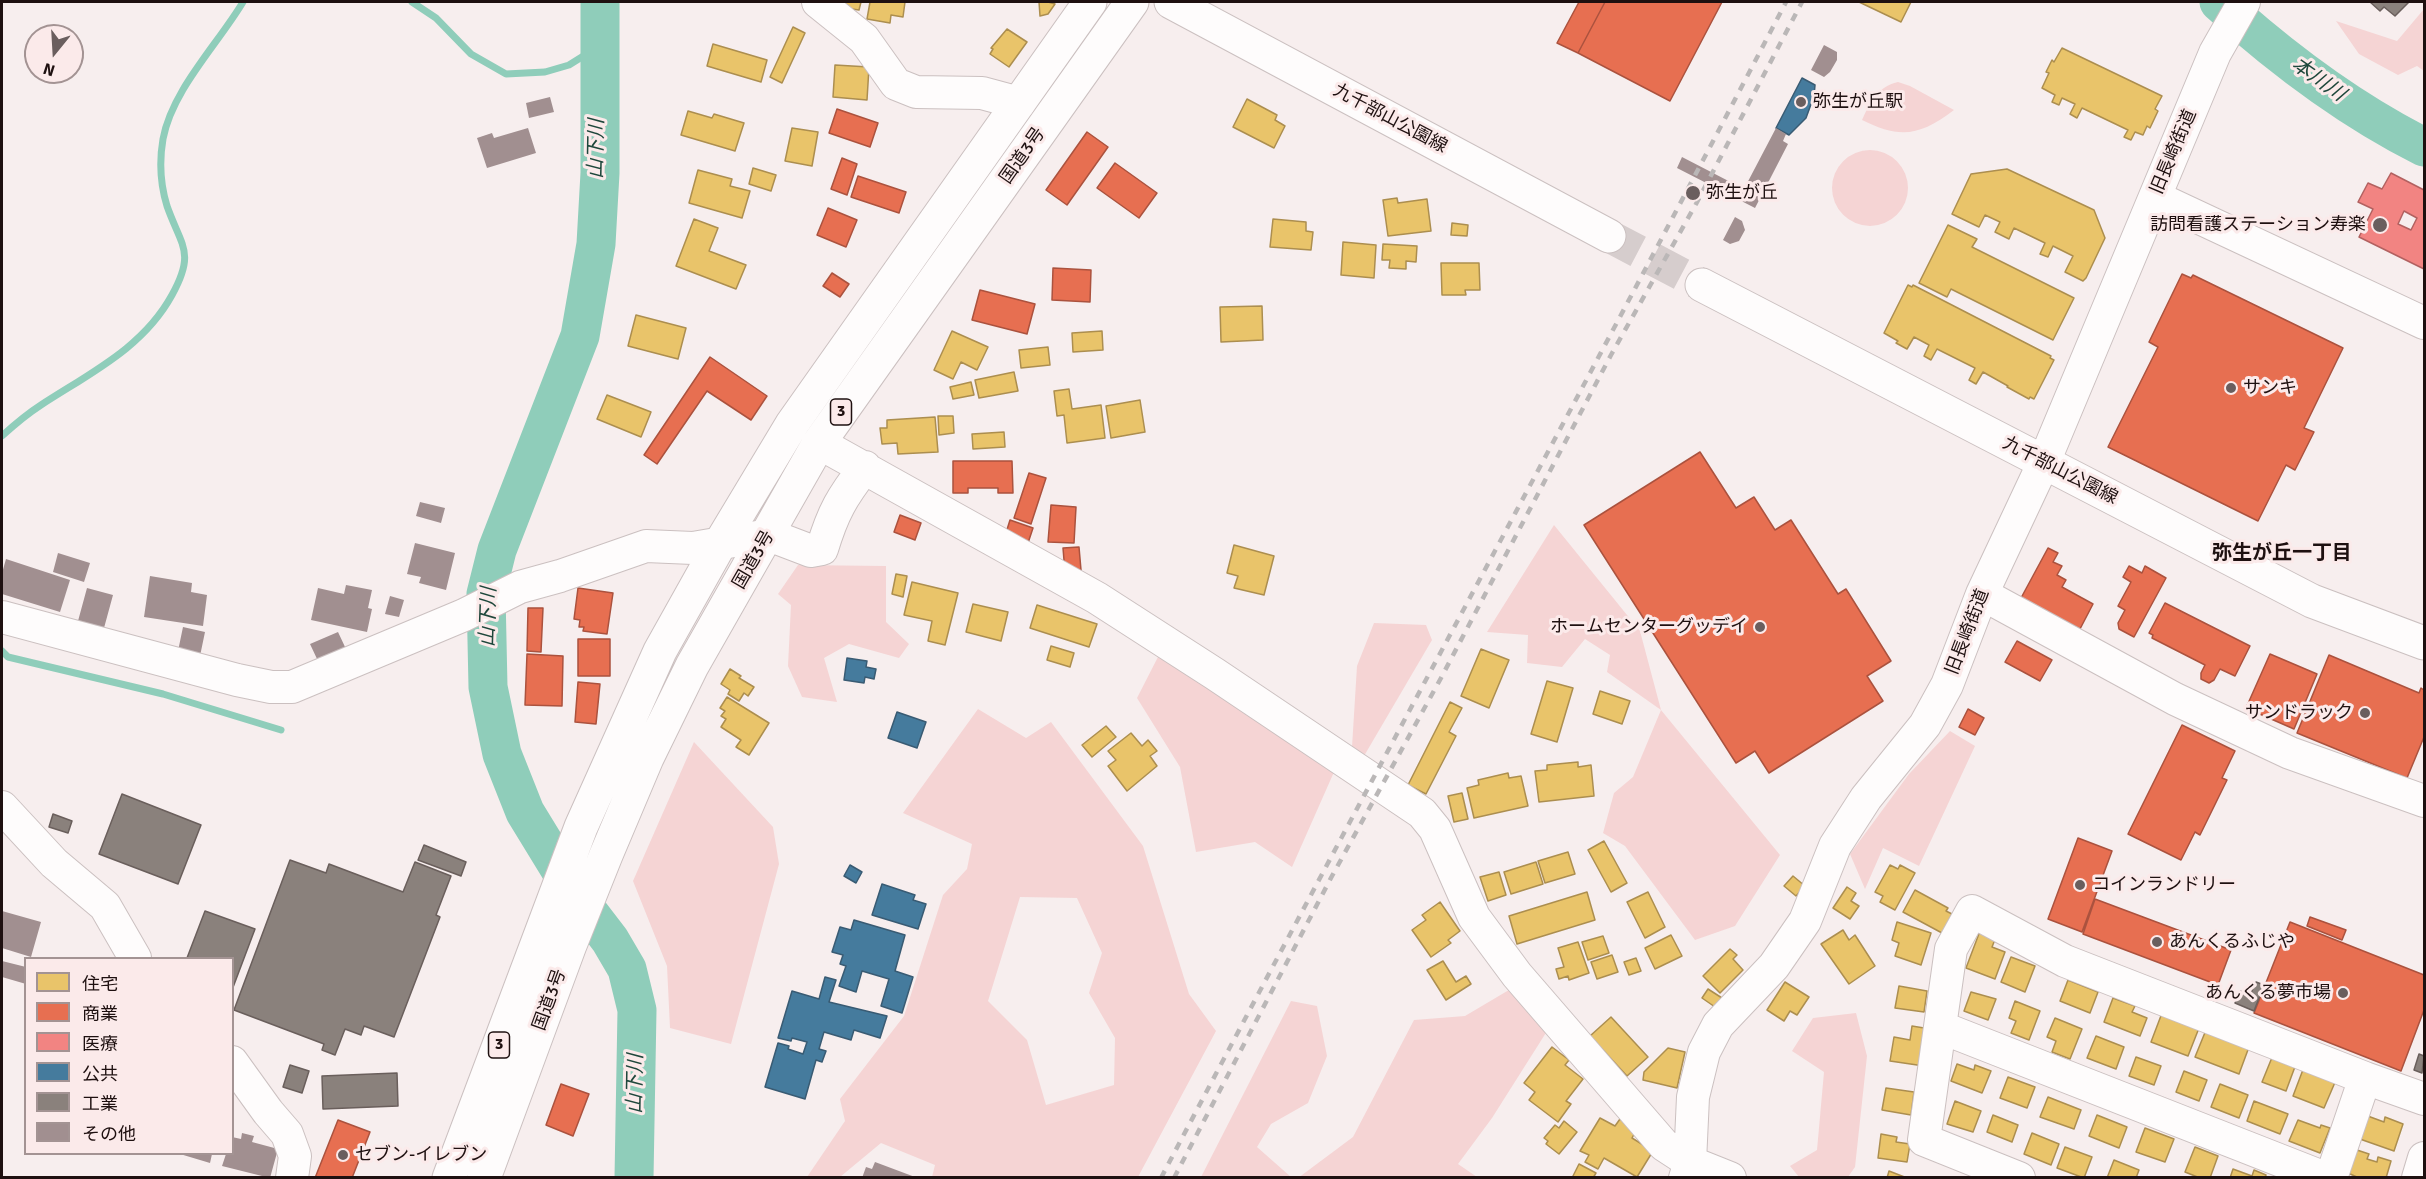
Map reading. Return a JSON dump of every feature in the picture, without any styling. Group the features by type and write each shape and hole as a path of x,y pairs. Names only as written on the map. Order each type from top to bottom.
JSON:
{"main road":[{"name":"国道3号","path":"449,1178 581,827 660,651 721,542 792,424 1088,2"},
{"name":"国道3号","path":"484,1178 570,945 606,855 647,758 692,666 769,535 819,443 1132,2"},
{"name":"九千部山公園線","path":"1171,2 1609,236"},
{"name":"九千部山公園線","path":"1702,285 2312,601 2424,643"}],"street":[{"path":"818,2 864,39 896,84 916,92 982,93 1019,103"},
{"name":"旧長崎街道","path":"1688,1170 1693,1097 1704,1052 1718,1025 1774,966 1805,921 1835,846 1866,798 1925,725 1947,685 1982,594 2044,462 2215,54 2244,2"},
{"path":"2155,197 2424,323"},
{"path":"819,443 1097,598 1422,813 1435,829 1474,917 1517,975 1688,1170 1730,1178"},
{"path":"2,617 237,680 271,687 292,687 464,615 510,592 646,546 693,548 769,535 811,551 822,549 830,522 841,498 865,467"},
{"path":"1982,594 2175,699 2290,753 2424,801"},
{"path":"2,807 54,863 105,906 134,957"},
{"path":"2019,1178 1923,1140 1951,949 1971,911 2065,961 2424,1099"},
{"path":"1940,1027 2325,1178"},
{"path":"234,1065 287,1134 295,1156 292,1178"},
{"path":"2331,1178 2365,1078"},
{"path":"2418,1178 2424,1158"}],"shaded area":[{"path":"2424,9 2424,71 2417,66 2398,75 2359,54 2336,21 2397,41"},
{"path":"1898,82 1954,110 1931,125 1910,132 1888,130 1862,120 1880,91"},
{"path":"1870,150 1885,153 1897,161 1905,173 1908,188 1905,203 1897,215 1885,223 1870,226 1855,223 1843,215 1835,203 1832,188 1835,173 1843,161 1855,153"},
{"path":"1554,525 1640,631 1661,710 1607,672 1610,655 1585,639 1562,667 1527,663 1528,635 1487,632"},
{"path":"798,565 886,566 886,622 909,644 899,658 849,644 824,658 837,702 802,697 788,666 791,605 778,594"},
{"path":"1374,623 1426,625 1432,640 1364,756 1352,747 1357,666"},
{"path":"1159,655 1334,772 1292,867 1255,842 1196,852 1180,767 1137,698"},
{"path":"978,709 1026,738 1051,722 1143,846 1189,994 1216,1031 1138,1177 932,1177 935,1165 881,1143 840,1177 807,1177 845,1121 840,1099 904,1016 943,895 967,869 972,844 903,813","holes":["1020,897 1077,898 1102,953 1089,993 1115,1038 1114,1085 1046,1105 1027,1040 988,1001"]},
{"path":"1661,710 1780,855 1735,926 1695,940 1625,846 1603,833 1614,793 1633,777"},
{"path":"1950,731 1975,746 1919,866 1883,848 1865,889 1850,854 1909,774"},
{"path":"694,742 773,827 779,864 731,1044 670,1028 667,966 633,881"},
{"path":"1514,987 1549,1028 1492,1118 1458,1164 1477,1177 1298,1178 1353,1137 1414,1020 1465,1016"},
{"path":"1291,1001 1317,1006 1327,1056 1308,1103 1271,1124 1257,1147 1291,1177 1201,1177"},
{"path":"1856,1013 1867,1056 1855,1167 1848,1177 1799,1177 1790,1166 1817,1150 1824,1072 1792,1051 1813,1018"}],"building: 住宅":[{"path":"839,2 861,2 859,10 838,7"},
{"path":"870,2 905,2 903,17 891,15 890,23 867,19"},
{"path":"1039,2 1055,4 1048,14 1040,16"},
{"path":"1859,2 1911,2 1901,22"},
{"path":"793,27 805,33 782,83 770,77"},
{"path":"1007,29 1027,42 1009,67 990,54 993,49 991,48"},
{"path":"713,44 767,60 761,82 707,66"},
{"path":"2062,48 2162,96 2155,109 2158,111 2150,128 2147,126 2143,135 2135,132 2131,140 2124,137 2128,130 2082,108 2077,118 2070,114 2075,104 2062,98 2059,105 2052,102 2055,95 2042,88 2052,60 2054,62"},
{"path":"835,65 869,67 867,100 833,97"},
{"path":"1247,99 1277,115 1275,120 1285,126 1274,148 1233,127"},
{"path":"688,111 712,118 714,114 744,123 735,151 681,135"},
{"path":"792,128 818,132 812,166 785,161"},
{"path":"753,168 776,175 771,191 749,184"},
{"path":"2007,169 2094,210 2105,238 2083,281 2065,272 2073,256 2053,246 2048,257 2040,254 2045,243 2014,228 2009,239 1995,232 2000,222 1985,215 1979,227 1952,214 1971,174"},
{"path":"698,170 732,179 730,186 750,191 742,218 689,203"},
{"path":"1397,198 1398,203 1427,199 1431,231 1388,236 1383,200"},
{"path":"694,219 718,228 709,251 746,265 736,289 676,266"},
{"path":"1273,219 1306,222 1306,231 1313,232 1311,250 1270,247"},
{"path":"1452,223 1468,225 1467,236 1451,235"},
{"path":"1948,225 1977,239 1972,247 2074,298 2053,340 1951,289 1947,297 1919,283"},
{"path":"1343,242 1376,245 1374,278 1341,275"},
{"path":"1383,244 1417,246 1416,262 1406,261 1406,269 1389,268 1390,260 1382,260"},
{"path":"1441,263 1479,263 1480,290 1465,290 1466,295 1442,295"},
{"path":"1908,285 1912,287 1913,285 2051,356 2050,358 2054,360 2034,399 2030,397 2029,399 1983,372 1976,384 1969,380 1975,368 1937,349 1931,360 1924,356 1929,345 1914,337 1907,349 1884,333"},
{"path":"1262,306 1263,340 1221,342 1220,307"},
{"path":"636,315 686,328 678,359 628,346"},
{"path":"952,331 988,347 977,370 961,362 953,379 934,370"},
{"path":"1102,331 1103,350 1073,352 1072,333"},
{"path":"1048,347 1050,365 1021,368 1019,350"},
{"path":"1014,372 1018,391 979,398 975,380"},
{"path":"971,382 974,395 953,399 950,387"},
{"path":"1069,389 1072,409 1101,405 1105,438 1067,443 1064,415 1057,416 1054,391"},
{"path":"607,395 651,412 641,437 597,419"},
{"path":"1140,400 1145,432 1111,438 1106,406"},
{"path":"938,416 953,416 954,433 939,435"},
{"path":"935,417 938,452 898,454 897,443 882,444 880,428 887,428 887,420"},
{"path":"1004,432 1005,447 973,449 972,434"},
{"path":"1234,545 1274,556 1264,595 1234,588 1238,576 1227,573"},
{"path":"896,574 907,576 903,597 892,594"},
{"path":"912,582 958,593 945,645 928,641 932,621 904,615"},
{"path":"973,604 1008,612 1001,641 966,632"},
{"path":"1037,605 1097,624 1089,647 1030,628"},
{"path":"1051,646 1074,653 1070,667 1047,660"},
{"path":"1481,649 1509,660 1489,708 1461,696"},
{"path":"730,669 754,687 748,696 744,693 739,701 728,694 730,690 721,684"},
{"path":"1547,681 1573,688 1557,742 1531,734"},
{"path":"1600,691 1630,701 1622,724 1593,714"},
{"path":"727,697 769,723 749,755 736,747 741,740 721,727 726,719 721,716 725,711 720,708"},
{"path":"1450,702 1462,708 1449,732 1456,736 1426,794 1408,785"},
{"path":"1106,726 1116,737 1092,757 1082,745"},
{"path":"1131,733 1142,746 1148,740 1157,751 1150,756 1157,766 1127,791 1108,766 1116,760 1108,751"},
{"path":"1578,762 1578,767 1591,765 1594,796 1539,802 1535,771 1547,770 1547,765"},
{"path":"1508,773 1509,778 1521,776 1528,806 1474,818 1467,788 1479,785 1478,780"},
{"path":"1462,793 1468,819 1454,822 1448,796"},
{"path":"1604,841 1627,883 1611,892 1588,850"},
{"path":"1568,852 1575,874 1545,883 1538,861"},
{"path":"1536,862 1543,884 1511,894 1504,872"},
{"path":"1890,865 1898,869 1900,865 1915,873 1895,910 1880,902 1883,896 1875,892"},
{"path":"1499,872 1506,895 1488,901 1480,877"},
{"path":"1793,876 1805,886 1796,896 1784,886"},
{"path":"1847,887 1856,893 1851,901 1859,906 1850,919 1833,908"},
{"path":"1915,890 1948,908 1946,911 1952,914 1942,933 1903,912"},
{"path":"1587,892 1595,920 1517,944 1509,916"},
{"path":"1648,892 1665,927 1645,938 1627,902"},
{"path":"1440,902 1460,931 1448,940 1451,943 1431,957 1412,930 1426,920 1422,915"},
{"path":"1897,922 1931,933 1921,965 1895,956 1899,943 1892,940"},
{"path":"1843,930 1849,940 1855,935 1875,966 1849,984 1821,944"},
{"path":"1980,931 1996,937 1992,947 2005,952 1995,979 1966,968"},
{"path":"1671,935 1682,956 1655,969 1645,948"},
{"path":"1603,936 1609,953 1588,960 1582,942"},
{"path":"1578,942 1589,973 1569,980 1568,976 1559,979 1556,969 1564,967 1558,948"},
{"path":"1730,949 1737,955 1733,959 1743,970 1720,993 1703,976"},
{"path":"1612,955 1618,972 1597,979 1591,962"},
{"path":"2011,957 2035,966 2025,992 2001,982"},
{"path":"1636,958 1641,971 1629,975 1624,962"},
{"path":"1443,961 1456,982 1466,976 1471,984 1446,1000 1427,970"},
{"path":"2068,980 2098,992 2090,1013 2060,1001"},
{"path":"1785,982 1809,997 1797,1015 1790,1011 1784,1021 1767,1010"},
{"path":"1899,986 1927,991 1924,1012 1895,1008"},
{"path":"1708,989 1722,998 1715,1007 1702,998"},
{"path":"1971,992 1996,999 1988,1020 1964,1011"},
{"path":"2113,998 2135,1006 2132,1012 2147,1018 2140,1036 2104,1022"},
{"path":"2015,1001 2040,1011 2029,1040 2011,1033 2016,1021 2009,1018"},
{"path":"2162,1013 2199,1028 2188,1056 2151,1042"},
{"path":"1611,1017 1648,1057 1627,1076 1590,1036"},
{"path":"2055,1018 2082,1029 2070,1059 2052,1052 2056,1041 2047,1037"},
{"path":"1912,1026 1930,1029 1924,1066 1890,1061 1894,1037 1910,1040"},
{"path":"2206,1030 2249,1047 2239,1074 2195,1057"},
{"path":"2096,1036 2124,1047 2116,1069 2087,1058"},
{"path":"1552,1047 1569,1060 1565,1065 1583,1079 1566,1101 1571,1104 1558,1122 1529,1100 1535,1092 1524,1083"},
{"path":"1668,1048 1685,1052 1677,1088 1643,1080 1644,1072"},
{"path":"2273,1055 2296,1064 2286,1091 2262,1082"},
{"path":"2136,1057 2161,1066 2154,1085 2129,1076"},
{"path":"1957,1064 1974,1070 1975,1065 1991,1071 1982,1093 1951,1081"},
{"path":"2304,1067 2336,1080 2324,1108 2293,1096"},
{"path":"2184,1071 2207,1080 2199,1101 2176,1092"},
{"path":"2008,1077 2035,1087 2027,1108 2000,1098"},
{"path":"2220,1084 2248,1095 2239,1118 2211,1107"},
{"path":"1886,1088 1914,1092 1911,1115 1882,1110"},
{"path":"2048,1097 2081,1110 2074,1129 2040,1117"},
{"path":"1955,1101 1981,1111 1973,1132 1947,1124"},
{"path":"2254,1101 2288,1114 2280,1134 2247,1121"},
{"path":"1993,1115 2018,1125 2012,1142 1987,1132"},
{"path":"2097,1115 2127,1127 2119,1148 2089,1136"},
{"path":"2365,1115 2384,1122 2385,1117 2403,1124 2394,1151 2357,1138"},
{"path":"1600,1118 1615,1126 1620,1119 1637,1129 1632,1138 1653,1151 1637,1177 1604,1158 1598,1169 1585,1162 1589,1155 1580,1151"},
{"path":"2298,1120 2320,1128 2321,1125 2330,1128 2320,1153 2289,1141"},
{"path":"1564,1121 1577,1132 1559,1154 1546,1144 1548,1141 1544,1138 1555,1125 1559,1128"},
{"path":"2145,1128 2174,1139 2165,1162 2136,1152"},
{"path":"2032,1133 2059,1144 2051,1165 2024,1154"},
{"path":"1881,1134 1897,1137 1896,1142 1910,1144 1907,1162 1878,1158"},
{"path":"2065,1147 2092,1157 2084,1178 2057,1168"},
{"path":"2195,1147 2218,1156 2210,1178 2200,1178 2185,1172"},
{"path":"2357,1150 2369,1154 2367,1159 2377,1162 2378,1157 2391,1161 2386,1178 2359,1178 2348,1173"},
{"path":"2114,1160 2139,1170 2136,1178 2107,1178"},
{"path":"1579,1164 1596,1173 1593,1178 1572,1178"},
{"path":"2233,1169 2252,1176 2254,1170 2266,1175 2265,1178 2230,1178"},
{"path":"1889,1171 1907,1178 1887,1178"}],"building: 商業":[{"path":"1579,2 1605,2 1578,53 1557,43"},
{"path":"1605,2 1722,2 1670,101 1578,53"},
{"path":"837,109 878,123 870,147 829,133"},
{"path":"1087,132 1108,147 1067,205 1046,190"},
{"path":"842,158 857,164 847,195 831,189"},
{"path":"1115,163 1157,193 1139,218 1097,188"},
{"path":"858,176 906,192 899,213 851,197"},
{"path":"828,208 857,220 846,247 817,235"},
{"path":"1053,268 1091,270 1090,302 1052,300"},
{"path":"832,273 849,284 840,297 823,286"},
{"name":"サンキ","path":"2182,274 2191,278 2193,275 2343,348 2304,428 2314,432 2295,470 2286,465 2258,521 2108,447 2158,347 2149,342"},
{"path":"980,290 1035,304 1027,334 972,320"},
{"path":"710,357 767,396 751,420 707,391 657,464 644,455"},
{"name":"ホームセンターグッデイ","path":"1700,452 1736,508 1754,497 1775,530 1791,520 1838,594 1846,589 1891,661 1867,676 1883,701 1769,773 1755,751 1736,763 1584,525"},
{"path":"953,461 1012,461 1013,493 998,493 998,488 968,488 968,493 953,493"},
{"path":"1029,473 1046,478 1031,524 1014,518"},
{"path":"1051,505 1076,507 1074,543 1048,542"},
{"path":"900,515 921,523 915,540 894,532"},
{"path":"1010,520 1033,528 1028,543 1005,536"},
{"path":"1079,547 1081,570 1065,572 1063,548"},
{"path":"2048,548 2058,553 2053,562 2062,566 2057,575 2066,580 2062,587 2093,604 2080,629 2021,598"},
{"path":"2129,566 2142,573 2145,566 2166,578 2134,637 2119,629 2118,623 2125,610 2118,606 2131,582 2123,577"},
{"path":"578,588 613,593 607,634 583,631 584,627 579,627 580,620 574,619"},
{"path":"2165,603 2250,646 2235,676 2220,669 2214,680 2209,683 2201,679 2205,665 2152,638 2153,635 2149,633"},
{"path":"528,608 543,608 541,652 527,651"},
{"path":"578,639 610,639 610,676 578,676"},
{"path":"2017,641 2052,660 2040,681 2005,662"},
{"path":"527,654 563,656 562,706 525,705"},
{"path":"2270,654 2317,674 2294,729 2246,708"},
{"name":"サンドラック","path":"2329,655 2419,693 2421,688 2424,690 2424,737 2407,778 2297,733"},
{"path":"578,682 600,684 596,724 575,722"},
{"path":"1968,709 1984,718 1975,735 1959,727"},
{"path":"2182,725 2235,751 2222,778 2227,780 2200,835 2195,832 2181,860 2128,834"},
{"name":"コインランドリー","path":"2078,838 2112,851 2082,932 2048,919"},
{"name":"あんくるふじや","path":"2095,899 2231,950 2218,985 2083,934"},
{"path":"2310,917 2346,930 2342,940 2307,926"},
{"name":"あんくる夢市場","path":"2290,922 2424,975 2424,1010 2401,1071 2254,1013"},
{"path":"561,1084 589,1094 573,1136 546,1125"},
{"name":"セブン-イレブン","path":"338,1120 370,1132 352,1178 315,1178"}],"building: 医療":[{"path":"2391,173 2424,190 2424,269 2359,237 2373,209 2358,202 2368,183 2382,189","holes":["2404,211 2417,218 2411,230 2398,224"]}],"building: 公共":[{"name":"弥生が丘駅","path":"1802,78 1815,85 1814,96 1806,118 1789,135 1776,128"},
{"path":"847,658 867,661 866,667 876,669 874,679 865,677 864,683 844,680"},
{"path":"897,712 926,722 917,748 888,738"},
{"path":"850,865 862,872 856,883 844,876"},
{"path":"882,884 915,895 913,900 926,904 918,929 872,915"},
{"path":"854,920 905,935 895,971 913,977 902,1013 881,1006 889,979 862,971 856,992 839,986 846,966 840,964 843,955 832,952 840,927 851,930"},
{"path":"825,977 836,980 829,1002 887,1016 880,1038 854,1030 851,1040 824,1032 819,1049 826,1051 822,1062 816,1060 805,1099 765,1087 778,1043 803,1054 807,1042 792,1038 791,1041 778,1038 792,991 819,999"}],"building: 工業":[{"path":"2370,2 2409,2 2395,16 2384,7 2380,11"},
{"path":"122,794 201,825 178,884 99,854"},
{"path":"53,814 72,821 68,833 49,827"},
{"path":"424,845 466,862 461,876 418,860"},
{"path":"290,860 326,873 329,864 403,892 415,862 451,876 436,915 440,917 394,1037 364,1026 361,1035 345,1029 335,1055 322,1050 324,1044 234,1010"},
{"path":"205,911 255,929 234,985 234,957 187,957"},
{"path":"2256,982 2264,985 2254,1011 2235,1003 2240,991 2250,995"},
{"path":"2419,1054 2424,1056 2422,1073 2414,1070"},
{"path":"290,1065 309,1071 302,1093 283,1087"},
{"path":"397,1073 398,1106 323,1109 322,1076"}],"building: その他":[{"path":"1824,45 1837,52 1837,60 1824,77 1811,70"},
{"path":"550,97 554,112 529,118 526,103"},
{"path":"528,128 536,153 487,168 477,138 492,133 494,138"},
{"path":"1776,128 1786,134 1783,141 1788,144 1755,208 1677,168 1682,157 1744,189"},
{"path":"1735,217 1742,221 1745,230 1739,241 1730,244 1723,240"},
{"path":"420,502 445,508 441,523 416,516"},
{"path":"415,543 455,553 446,590 419,583 421,577 407,574"},
{"path":"58,553 90,563 84,582 53,572"},
{"path":"6,559 70,580 60,612 2,594 2,573"},
{"path":"150,576 192,583 191,592 207,595 203,626 144,617"},
{"path":"346,585 372,590 368,608 372,609 367,632 311,620 318,588 344,594"},
{"path":"87,588 113,595 104,628 78,621"},
{"path":"390,596 404,600 399,617 385,614"},
{"path":"183,627 205,632 200,656 178,651"},
{"path":"338,632 346,649 318,661 310,644"},
{"path":"2,911 41,922 31,957 2,948"},
{"path":"2,961 24,966 24,983 2,977"},
{"path":"242,1133 254,1136 252,1142 278,1149 270,1178 222,1166 226,1155 234,1155 234,1137 241,1139"},
{"path":"183,1155 212,1155 210,1163"},
{"path":"875,1162 915,1178 862,1178 866,1167 872,1169"}],"waterway":[{"path":"2,436 36,408 131,345 160,314 172,295 185,258 163,189 161,164 163,139 168,121 186,85 243,2"},
{"path":"412,2 436,18 471,54 506,74 545,72 569,65 601,45"},
{"name":"山下川","path":"600,2 600,173 596,244 580,336 497,550 486,594 488,687 502,754 525,812 577,897 610,940 627,969 637,1010 634,1178"},
{"name":"本川川","path":"2219,2 2317,82 2369,117 2424,147"},
{"path":"2,651 8,657 163,694 281,730"}],"tunnel":[{"path":"1609,236 1702,285"}],"railway":[{"path":"1161,1178 1786,2"},
{"path":"1174,1178 1332,876 1441,678 1611,355 1696,204 1802,2"}],"place":[{"name":"弥生が丘駅","path":"1801,102"},
{"name":"弥生が丘","path":"1693,193"},
{"name":"訪問看護ステーション寿楽","path":"2380,225"},
{"name":"サンキ","path":"2231,388"},
{"name":"ホームセンターグッデイ","path":"1760,627"},
{"name":"サンドラック","path":"2365,713"},
{"name":"コインランドリー","path":"2080,885"},
{"name":"あんくるふじや","path":"2157,942"},
{"name":"あんくる夢市場","path":"2343,993"},
{"name":"セブン-イレブン","path":"343,1155"}],"district":[{"name":"弥生が丘一丁目","path":"2282,554"}]}
